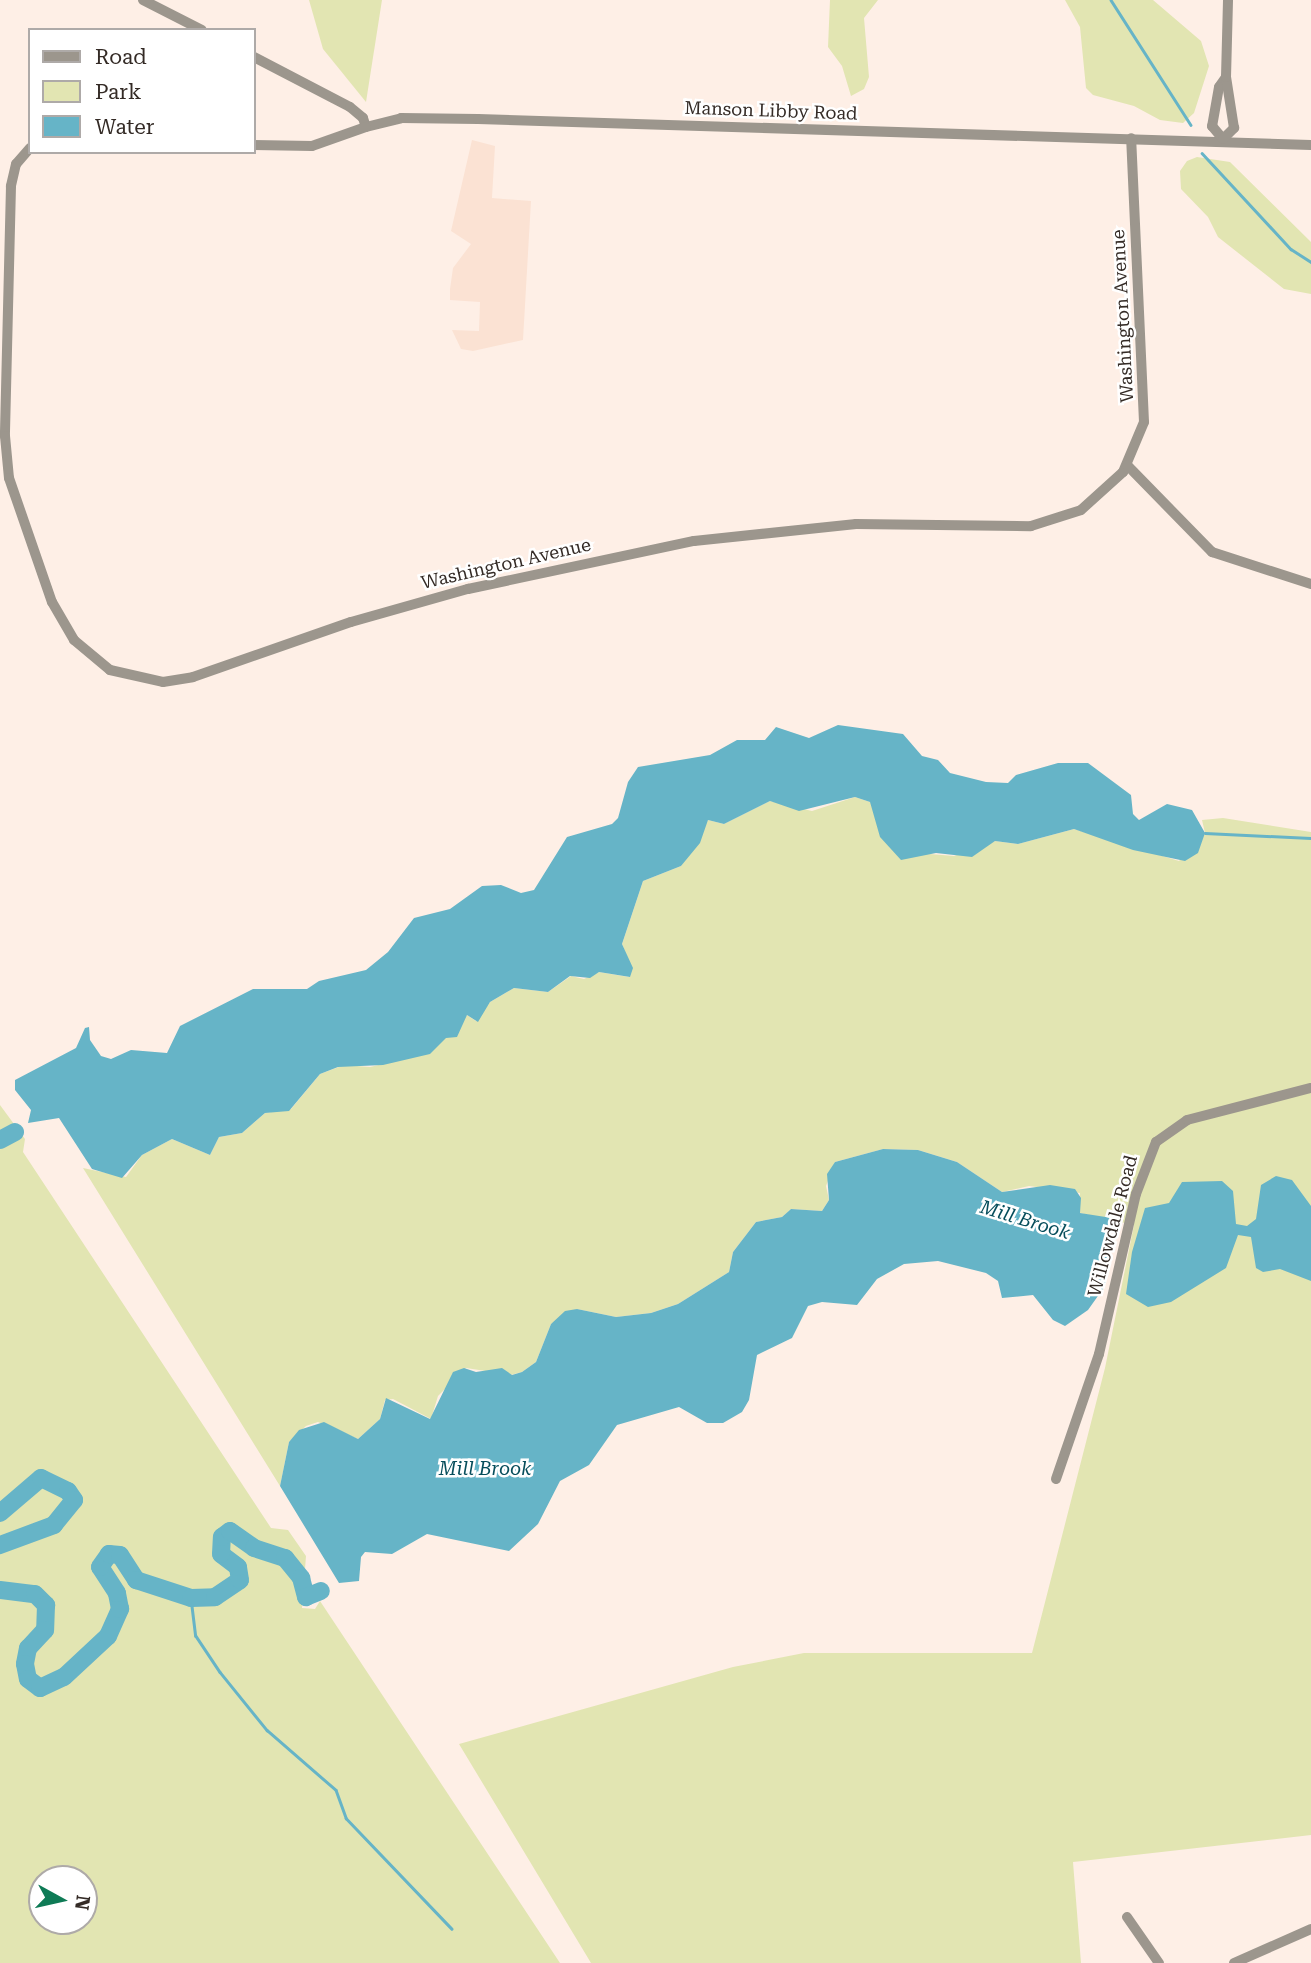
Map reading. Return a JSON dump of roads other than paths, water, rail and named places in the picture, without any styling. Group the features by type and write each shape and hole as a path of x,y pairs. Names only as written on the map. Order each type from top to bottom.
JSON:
{"street":[{"path":"143,0 198,28"},
{"path":"1226,77 1219,88 1212,126 1223,139 1234,128 1226,77 1228,0"},
{"path":"256,58 356,111 366,127 320,144 256,145"},
{"name":"Manson Libby Road","path":"366,127 390,120 429,118 1223,139 1311,145"},
{"name":"Washington Avenue","path":"28,150 16,164 10,194 5,436 9,478 62,623 87,654 122,675 154,681 185,680 351,622 457,592 694,541 856,524 1045,524 1090,504 1127,466 1142,433 1146,396 1131,138"},
{"path":"1127,466 1212,552 1311,584"},
{"name":"Willowdale Road","path":"1056,1479 1099,1354 1136,1194 1156,1143 1187,1120 1311,1088"},
{"path":"1127,1917 1159,1963"},
{"path":"1234,1963 1311,1929"}],"water":[{"path":"838,725 903,734 922,756 938,760 950,773 986,782 1008,783 1016,775 1058,763 1088,763 1131,795 1133,814 1139,820 1167,804 1192,810 1205,833 1198,853 1185,861 1133,850 1074,829 1018,844 995,841 972,857 936,853 901,860 880,837 870,802 855,797 799,811 770,801 724,824 708,820 700,843 681,866 643,881 622,944 633,968 630,977 599,972 590,978 570,976 548,992 514,988 490,1002 478,1022 467,1015 457,1037 446,1038 430,1054 383,1065 338,1067 320,1074 289,1111 265,1113 242,1133 219,1137 210,1155 172,1139 142,1155 122,1178 92,1169 59,1118 28,1123 31,1110 15,1090 15,1080 76,1048 85,1028 89,1027 90,1040 101,1056 111,1059 131,1050 167,1053 180,1026 253,989 307,989 319,981 366,970 388,952 414,918 450,909 482,886 501,885 521,893 534,890 567,837 612,824 618,818 628,782 638,767 710,755 737,740 765,740 776,727 809,738"},
{"name":"Mill Brook","path":"883,1149 918,1150 957,1162 1002,1192 1050,1185 1075,1189 1081,1198 1080,1213 1112,1218 1105,1286 1088,1310 1065,1326 1053,1320 1033,1295 1002,1298 998,1281 986,1273 938,1261 904,1264 877,1279 857,1305 822,1302 808,1306 792,1338 757,1355 749,1400 742,1412 723,1423 707,1423 679,1407 617,1425 589,1465 560,1481 538,1524 509,1551 427,1534 392,1554 365,1552 361,1557 359,1581 339,1583 280,1486 289,1442 299,1430 324,1422 358,1439 380,1419 386,1398 430,1419 453,1372 464,1368 476,1372 502,1368 512,1375 522,1372 536,1362 551,1324 565,1311 577,1309 616,1317 651,1313 678,1304 729,1272 733,1252 756,1222 782,1217 791,1209 822,1211 829,1200 827,1174 835,1162"},
{"path":"1276,1176 1292,1180 1311,1206 1311,1281 1280,1269 1263,1272 1256,1268 1251,1237 1238,1235 1226,1268 1171,1302 1148,1307 1126,1294 1132,1252 1145,1208 1169,1203 1182,1182 1222,1181 1233,1191 1236,1224 1247,1226 1256,1219 1261,1185"}],"waterway":[{"path":"1111,0 1191,125"},
{"path":"1202,153 1291,249 1311,262"},
{"path":"1205,833 1311,838"},
{"path":"0,1140 15,1132"},
{"name":"Mill Brook","path":"0,1513 41,1478 68,1491 74,1500 54,1525 0,1545"},
{"name":"Mill Brook","path":"0,1590 35,1594 46,1605 45,1630 28,1648 25,1664 28,1679 40,1688 64,1677 108,1636 120,1609 117,1593 100,1567 109,1554 120,1555 136,1580 191,1598 215,1597 240,1580 238,1567 221,1554 222,1537 230,1531 254,1548 285,1558 301,1578 306,1597 321,1591"},
{"path":"191,1598 196,1636 220,1672 267,1730 336,1790 346,1818 452,1929"}]}
